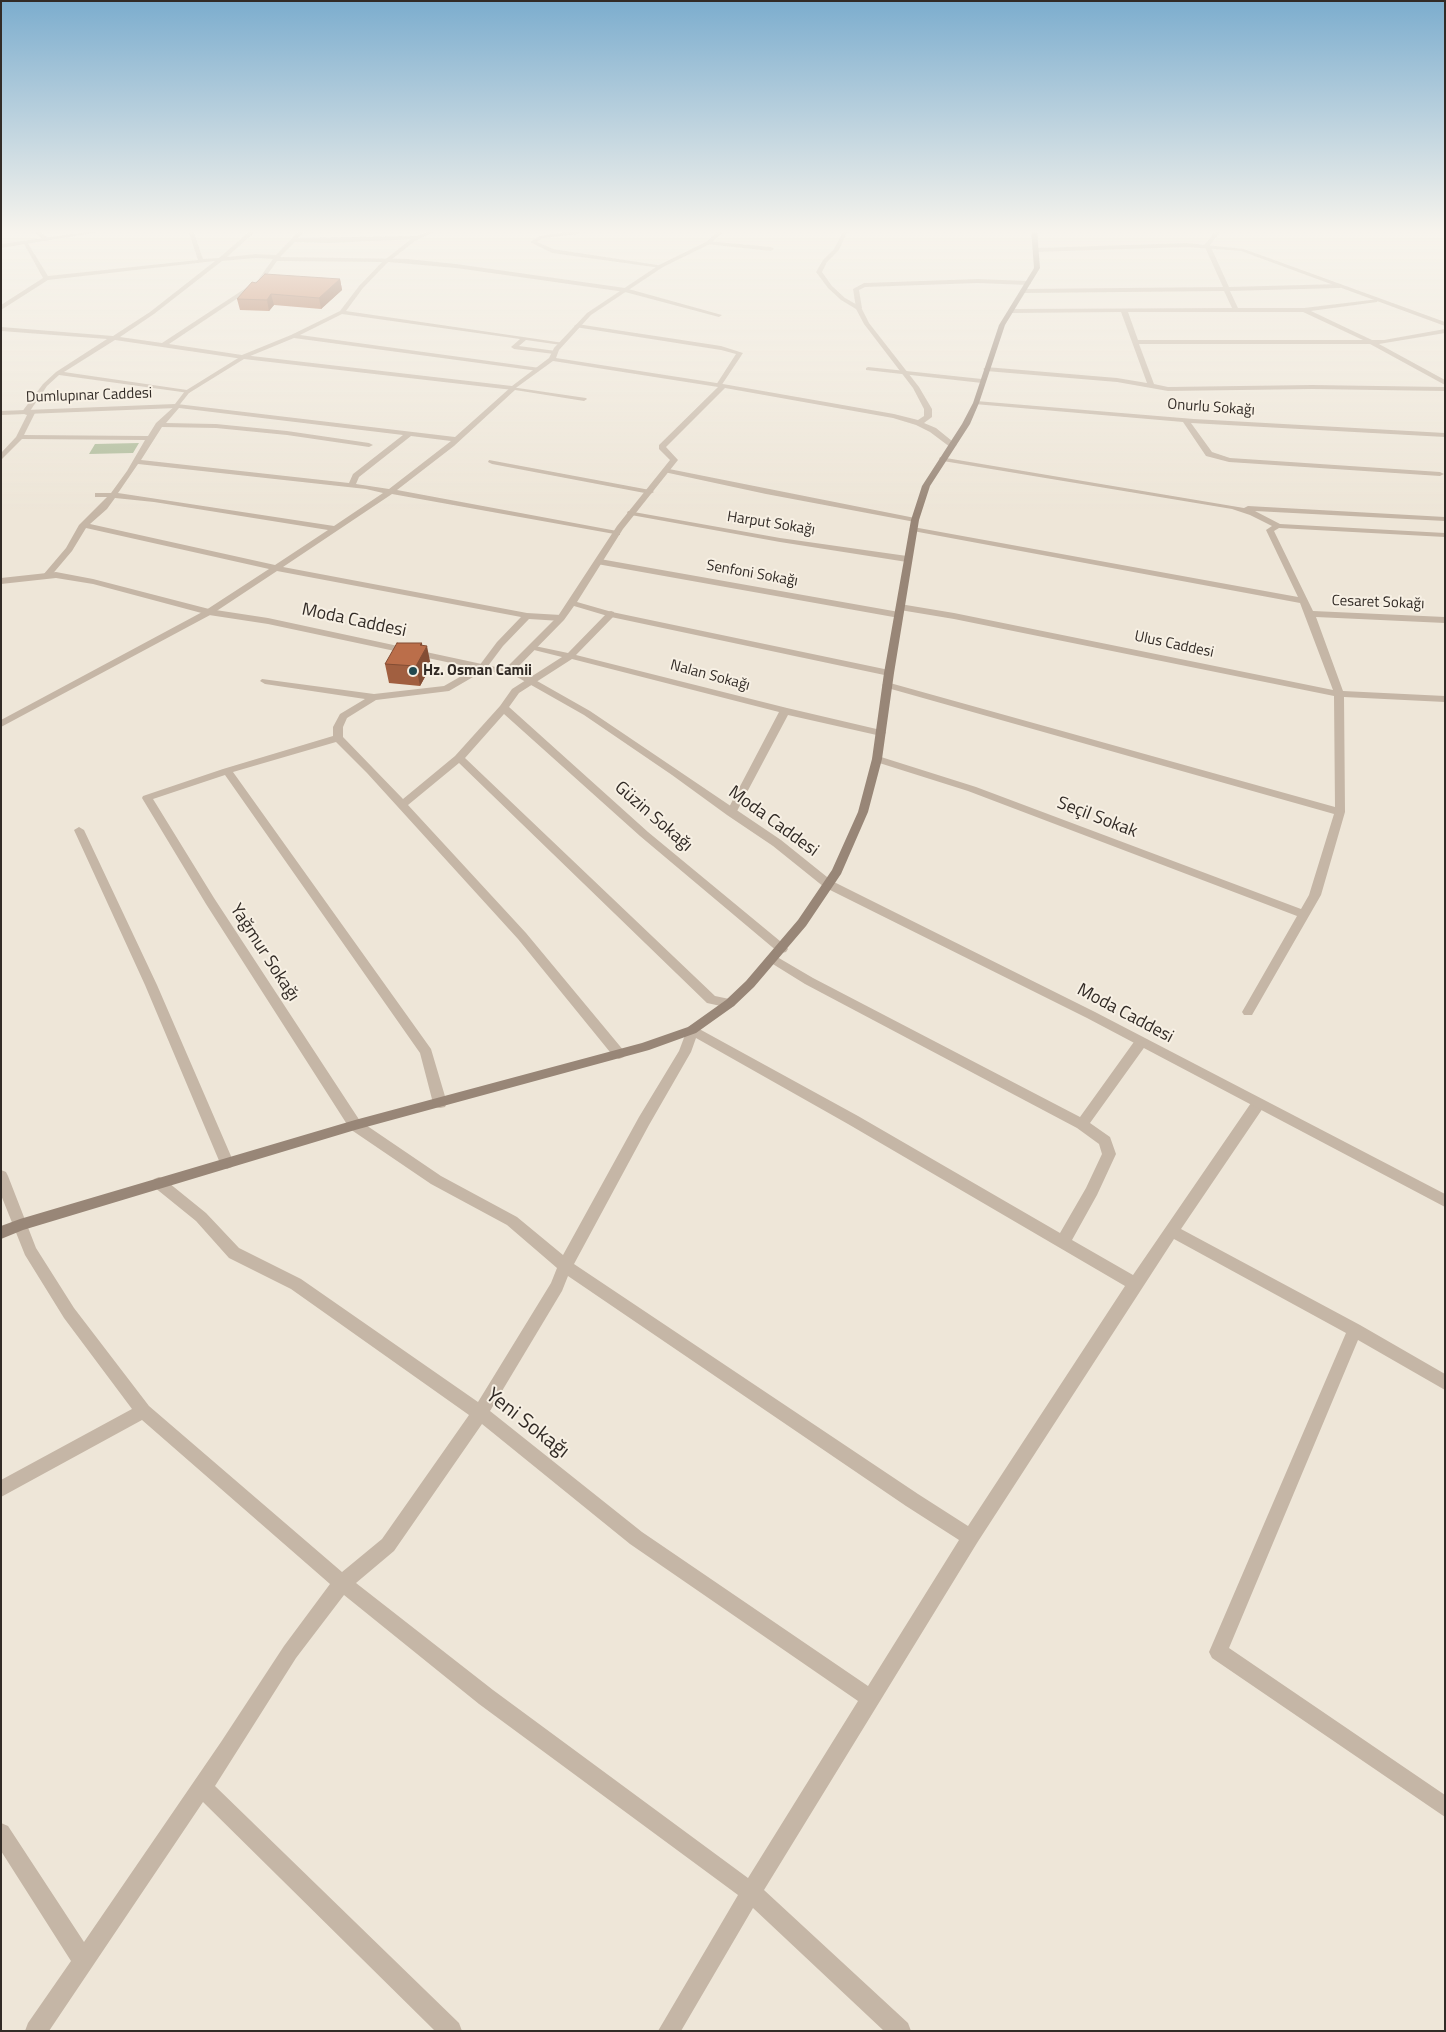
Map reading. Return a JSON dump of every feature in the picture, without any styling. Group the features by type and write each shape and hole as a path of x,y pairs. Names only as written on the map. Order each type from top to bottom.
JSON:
{"main road":[{"path":"1,1233 20,1225 356,1125 644,1048 692,1030 730,1003 750,984 802,923 828,884 849,846 863,812 877,759 889,673 914,524 926,486 966,424 976,403 986,369 1003,325"}],"street":[{"path":"1,458 20,438 28,413 46,385 58,373 133,325"},
{"path":"164,345 194,325"},
{"path":"47,575 85,525 104,507 137,462 159,425 187,392 243,357 314,325"},
{"path":"432,325 561,343"},
{"path":"867,325 906,373 928,409 928,417 919,423"},
{"path":"1129,325 1151,386"},
{"path":"1336,325 1370,341 1445,383"},
{"path":"1,724 209,612 391,492 456,439 512,388 553,356 561,343 577,326 722,348 740,353 721,385 662,448 674,460 650,492 631,513 572,604 561,618 506,673"},
{"path":"1,329 114,338 243,357 512,388 584,399"},
{"path":"1135,342 1384,342 1445,331"},
{"path":"293,336 538,369"},
{"path":"525,338 514,347 553,356 894,416 919,423 933,430 953,445"},
{"path":"868,369 982,381"},
{"path":"986,369 1116,380 1168,389 1264,387 1445,389"},
{"path":"58,373 187,392"},
{"name":"Onurlu Sokağı","path":"976,403 1185,420 1445,435"},
{"name":"Dumlupınar Caddesi","path":"1,413 177,406 456,439"},
{"path":"1185,420 1208,454 1229,460 1440,474"},
{"path":"159,425 225,427 287,433 369,445"},
{"path":"351,486 356,476 409,434"},
{"path":"20,438 150,438"},
{"path":"943,459 1240,509 1253,513 1278,526 1445,535"},
{"path":"137,462 351,486 617,533"},
{"path":"492,462 650,492"},
{"path":"667,470 914,524 1304,601"},
{"path":"98,495 113,495 334,528"},
{"path":"1240,509 1445,518"},
{"name":"Harput Sokağı","path":"631,513 780,540 908,559"},
{"path":"85,525 276,568 528,616 561,618"},
{"path":"1248,1012 1315,895 1340,812 1339,694 1310,614 1270,530 1278,526"},
{"name":"Senfoni Sokağı","path":"600,562 899,611"},
{"name":"Moda Caddesi","path":"1,581 47,575 93,582 209,612 268,621 520,675 532,680 587,713 777,843 828,884 1091,1015 1445,1201"},
{"path":"572,604 889,673"},
{"name":"Ulus Caddesi","path":"899,611 954,616 1339,694 1445,699"},
{"path":"402,805 459,758 504,708 515,691 570,656 611,614"},
{"name":"Cesaret Sokağı","path":"1310,614 1445,620"},
{"path":"265,681 374,697 446,689 482,668 500,644 528,616"},
{"name":"Nalan Sokağı","path":"532,647 880,733"},
{"path":"888,685 1340,812"},
{"path":"374,697 343,716 338,727 338,738 522,936 619,1054"},
{"name":"Güzin Sokağı","path":"504,708 809,981 1082,1124 1105,1141 1109,1154 1092,1191 1062,1242"},
{"path":"731,813 785,711"},
{"path":"338,738 227,771 426,1052 440,1102"},
{"path":"459,758 711,1000 730,1003"},
{"name":"Seçil Sokak","path":"877,759 972,789 1304,914"},
{"name":"Yağmur Sokağı","path":"227,771 147,798 210,901 356,1125"},
{"path":"80,830 151,986 227,1164"},
{"path":"36,2031 202,1787 290,1652 342,1583 388,1545 480,1413 557,1286 565,1266 644,1121 685,1052 692,1030 853,1120 1136,1284"},
{"path":"1082,1124 1141,1042"},
{"path":"669,2031 751,1892 971,1537 1136,1284 1258,1104"},
{"path":"356,1125 401,1158 436,1180 512,1221 565,1266 912,1500 971,1537"},
{"path":"1,1176 30,1251 69,1313 144,1411 342,1583 486,1697 751,1892 900,2031"},
{"name":"Yeni Sokağı","path":"159,1183 201,1218 234,1253 296,1284 480,1413 636,1538 871,1699"},
{"path":"1173,1232 1355,1330 1445,1383"},
{"path":"1355,1330 1218,1652 1445,1808"},
{"path":"1,1489 144,1411"},
{"path":"202,1787 451,2031"},
{"path":"1,1833 83,1960"}],"green space":[{"path":"139,443 133,453 89,454 95,444"}],"building":[{"path":"397,643 422,643 420,645 427,646 416,666 385,664"}],"place":[{"name":"Hz. Osman Camii","path":"413,671"}]}
